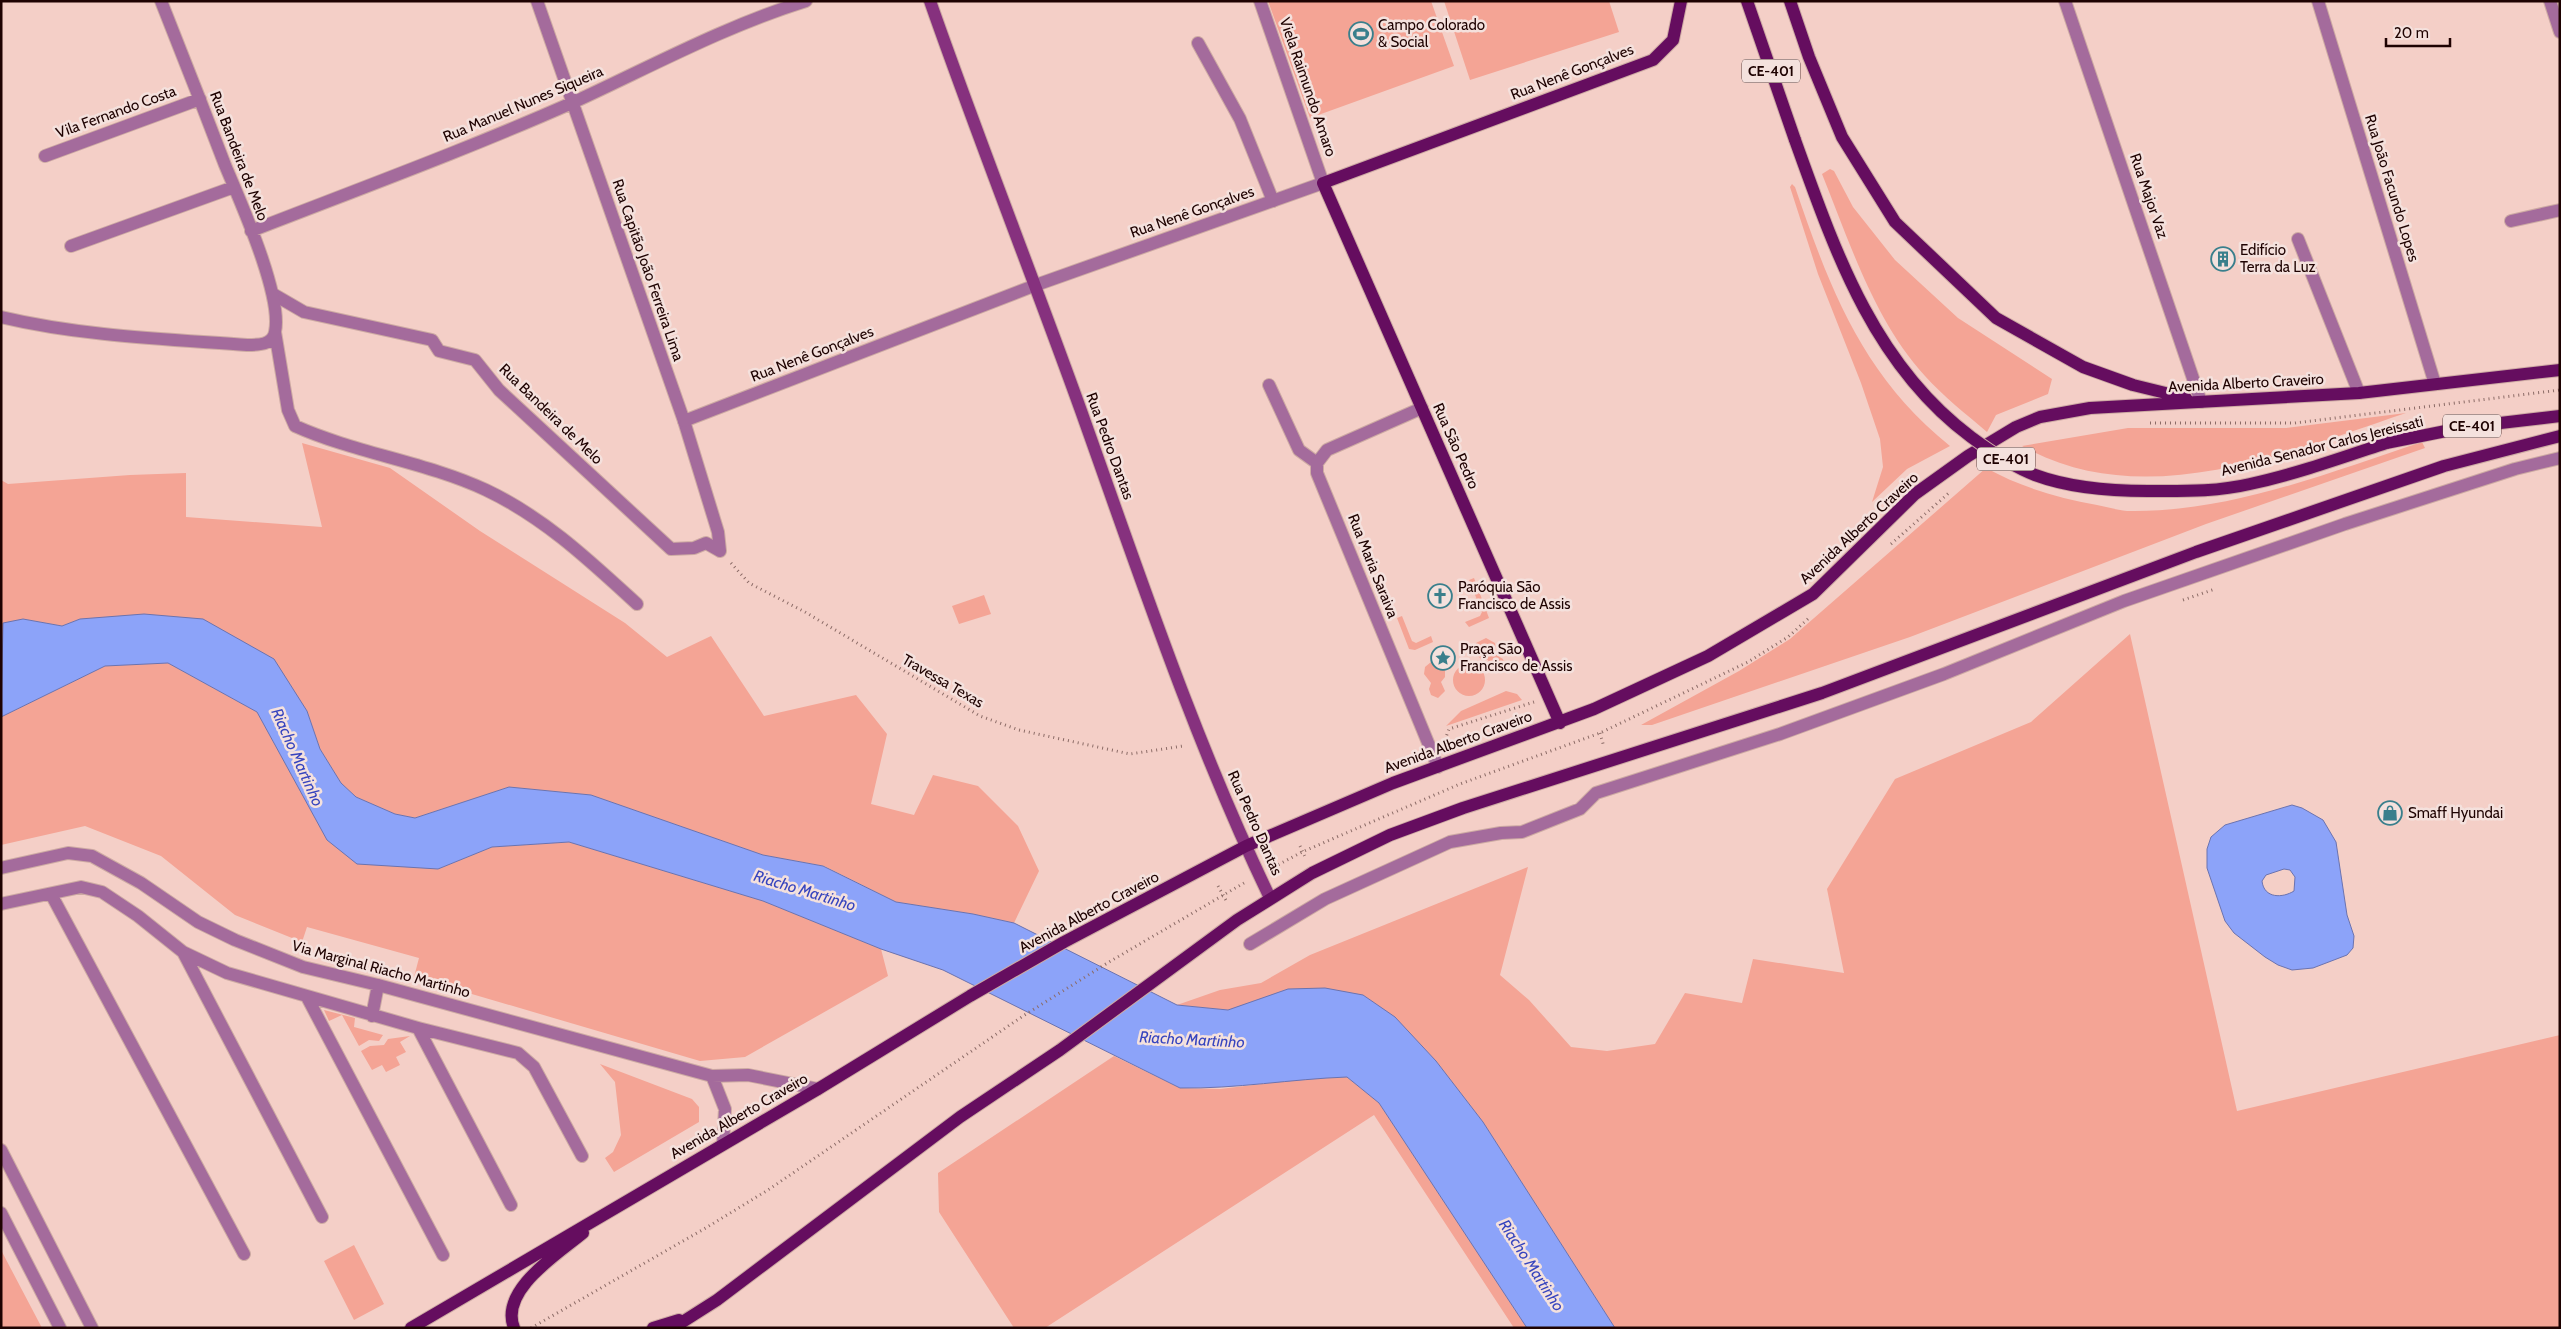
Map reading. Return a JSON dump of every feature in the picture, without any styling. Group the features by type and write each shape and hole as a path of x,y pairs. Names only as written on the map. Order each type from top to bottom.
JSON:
{"main road":[{"name":"Rua Pedro Dantas","path":"930,1 973,124 1036,285 1139,574 1226,805 1270,898"},
{"name":"Avenida Senador Carlos Jereissati","path":"1747,1 1831,240 1866,313 1896,361 1923,394 1983,446 2035,475 2084,486 2131,491 2200,492 2250,484 2386,444 2466,427 2560,416"},
{"name":"CE-401","path":"1790,1 1809,57 1842,137 1894,222 1996,318 2083,366 2133,385 2201,402"},
{"name":"Rua Nenê Gonçalves","path":"1323,183 1653,60 1673,40 1679,3"},
{"name":"Rua São Pedro","path":"1323,183 1560,723"},
{"name":"Avenida Alberto Craveiro","path":"412,1328 818,1089 970,996 1064,942 1246,846 1358,797 1560,723 1708,656 1813,594 1916,494 1955,464 2000,435 2040,417 2090,408 2359,393 2560,370"},
{"path":"673,1328 692,1316 960,1117 1060,1050 1154,979 1270,898 1312,873 1390,835 1463,808 1822,693 2196,552 2444,466 2560,436"},
{"path":"514,1328 510,1314 512,1306 528,1279 612,1209"},
{"path":"653,1328 692,1316"}],"street":[{"name":"Rua Bandeira de Melo","path":"161,1 251,231 273,294 304,312 432,340 439,351 475,360 499,390 670,549 694,548 706,543 720,551"},
{"name":"Rua Capitão João Ferreira Lima","path":"537,1 684,421 718,532 720,551"},
{"name":"Rua Manuel Nunes Siqueira","path":"251,231 428,162 572,102 753,20 806,1"},
{"name":"Viela Raimundo Amaro","path":"1260,1 1294,94 1323,183"},
{"name":"Rua Major Vaz","path":"2065,1 2201,402"},
{"name":"Rua João Facundo Lopes","path":"2318,1 2435,384"},
{"path":"2550,1 2560,32"},
{"path":"1198,43 1240,119 1273,201"},
{"name":"Vila Fernando Costa","path":"44,156 200,99"},
{"name":"Rua Nenê Gonçalves","path":"684,421 1036,285 1323,183"},
{"path":"71,246 234,187"},
{"path":"2511,221 2560,210"},
{"path":"2298,239 2359,393"},
{"path":"273,294 275,332 288,410 296,426 439,472 487,490 569,541 637,604"},
{"path":"1,317 86,331 247,345 265,344 272,339 275,332"},
{"path":"1269,385 1299,450 1317,463 1327,450 1422,408"},
{"path":"1250,944 1325,899 1450,842 1501,833 1522,832 1580,809 1596,792 1789,731 1944,674 2124,601 2354,521 2515,469 2560,458"},
{"name":"Rua Maria Saraiva","path":"1317,463 1317,473 1438,767"},
{"name":"Via Marginal Riacho Martinho","path":"1,868 68,853 92,856 141,883 198,922 235,940 303,968 378,985 712,1076 748,1075 818,1089"},
{"path":"1,904 81,887 102,892 138,916 183,952 227,973 372,1016 518,1052 528,1059 582,1156"},
{"path":"51,894 244,1254"},
{"path":"183,952 322,1217"},
{"path":"372,1016 378,985"},
{"path":"307,997 443,1256"},
{"path":"418,1028 511,1205"},
{"path":"712,1076 725,1109 723,1144"},
{"path":"1,1150 92,1328"},
{"path":"1,1213 60,1328"}],"path":[{"path":"2141,423 2295,423 2560,390"},
{"path":"1886,548 1957,485"},
{"name":"Travessa Texas","path":"720,551 749,583 805,612 980,716 1019,730 1130,754 1183,746"},
{"path":"534,1326 704,1229 768,1190 1023,1016 1108,962 1223,894 1302,852 1460,784 1600,733 1624,722 1748,662 1788,637 1818,610"},
{"path":"1445,740 1449,729 1531,702"},
{"path":"1300,846 1306,859"},
{"path":"1218,886 1227,902"}],"shaded area":[{"name":"Campo Colorado & Social","path":"1268,1 1431,1 1454,66 1310,118"},
{"name":"Campo Colorado & Social","path":"1444,1 1609,1 1619,32 1470,80"},
{"path":"1830,169 1834,171 1853,207 1895,260 1958,318 2052,379 2048,394 1996,415 1987,432 1932,384 1907,354 1877,306 1853,253 1822,174"},
{"path":"1792,184 1795,187 1836,295 1872,360 1894,390 1920,419 1950,446 1907,469 1872,502 1883,467 1880,439 1861,383 1818,274 1790,187"},
{"path":"2406,413 2313,445 2264,459 2214,470 2165,476 2116,475 2068,466 2022,446 2128,428 2286,428"},
{"path":"2422,442 2425,448 2206,524 1910,637 1652,725 1641,725 1739,671 1790,639 1986,468 2026,486 2068,499 2127,511 2165,510 2240,498 2277,489"},
{"path":"302,443 390,468 480,531 625,623 667,657 711,636 764,716 856,695 887,734 871,804 914,815 933,775 978,786 1018,826 1039,871 1014,923 973,914 896,902 824,866 763,855 591,795 509,787 415,818 395,814 356,797 341,783 320,749 307,711 80,619 62,626 23,619 1,643 1,480 8,484 186,473 186,517 322,527"},
{"path":"1474,578 1489,618 1469,627 1465,622 1480,616 1482,612 1469,580"},
{"path":"984,595 991,614 959,624 952,606"},
{"path":"1402,616 1412,641 1416,643 1431,636 1433,642 1415,650 1409,649 1397,618"},
{"path":"2130,634 2237,1111 2560,1035 2560,1328 1615,1328 1483,1122 1436,1061 1394,1017 1363,995 1228,1010 1177,1005 1220,990 1261,983 1310,955 1528,867 1500,975 1529,1000 1571,1047 1607,1051 1655,1044 1685,993 1742,1003 1753,959 1844,973 1827,889 1895,779 2031,722"},
{"path":"1486,638 1495,643 1496,655 1503,659 1504,664 1499,670 1492,670 1488,660 1481,659 1476,654 1476,643"},
{"path":"1431,662 1438,662 1445,670 1445,677 1441,682 1445,691 1438,698 1431,695 1429,689 1431,683 1424,674 1425,667"},
{"path":"168,663 257,712 327,839 438,869 492,847 569,842 763,901 881,949 888,976 745,1057 700,1061 414,977 419,958 307,927 302,942 235,915 161,856 85,826 1,845 1,717 105,666"},
{"path":"1469,664 1475,665 1480,669 1484,674 1484,686 1480,691 1475,695 1469,696 1463,695 1458,691 1454,686 1453,680 1454,674 1458,669 1463,665"},
{"path":"1506,691 1517,694 1522,700 1446,726 1461,711"},
{"path":"324,1010 355,1018 354,1027 383,1035 379,1041 369,1040 359,1046 342,1015 329,1021"},
{"path":"410,1036 400,1042 406,1052 396,1057 400,1065 386,1072 382,1065 372,1070 361,1051 370,1046 384,1045 388,1039"},
{"path":"1114,1056 1180,1088 1220,1089 1310,1078 1347,1077 1379,1103 1527,1328 1514,1328 1374,1115 1045,1328 1014,1328 939,1212 938,1173"},
{"path":"600,1064 692,1099 699,1107 699,1122 614,1172 605,1158 613,1152 621,1135 615,1082"},
{"path":"354,1245 384,1304 354,1320 324,1261"},
{"path":"1,1250 42,1328 1,1328"}],"water":[{"name":"Riacho Martinho","path":"144,614 203,619 274,659 307,711 320,749 341,783 356,797 395,814 415,818 509,787 591,795 763,855 823,866 896,902 973,914 1014,923 1177,1005 1228,1010 1288,989 1325,988 1363,995 1395,1017 1436,1061 1483,1122 1615,1328 1527,1328 1379,1103 1347,1077 1222,1087 1180,1088 943,970 881,949 763,901 569,842 492,847 438,869 357,864 327,840 257,712 168,663 105,666 1,717 3,623 23,619 62,626 80,619"},
{"path":"2292,805 2302,808 2323,820 2336,842 2347,915 2354,936 2353,948 2347,955 2313,968 2292,970 2278,965 2265,957 2234,933 2225,921 2207,868 2207,849 2211,837 2225,825","holes":["2284,869 2290,870 2295,877 2294,891 2280,896 2270,894 2263,887 2262,881 2266,875"]}],"place":[{"name":"Campo Colorado & Social","path":"1361,34"},
{"name":"Edifício Terra da Luz","path":"2223,259"},
{"name":"Paróquia São Francisco de Assis","path":"1440,596"},
{"name":"Praça São Francisco de Assis","path":"1443,658"},
{"name":"Smaff Hyundai","path":"2390,813"}]}
